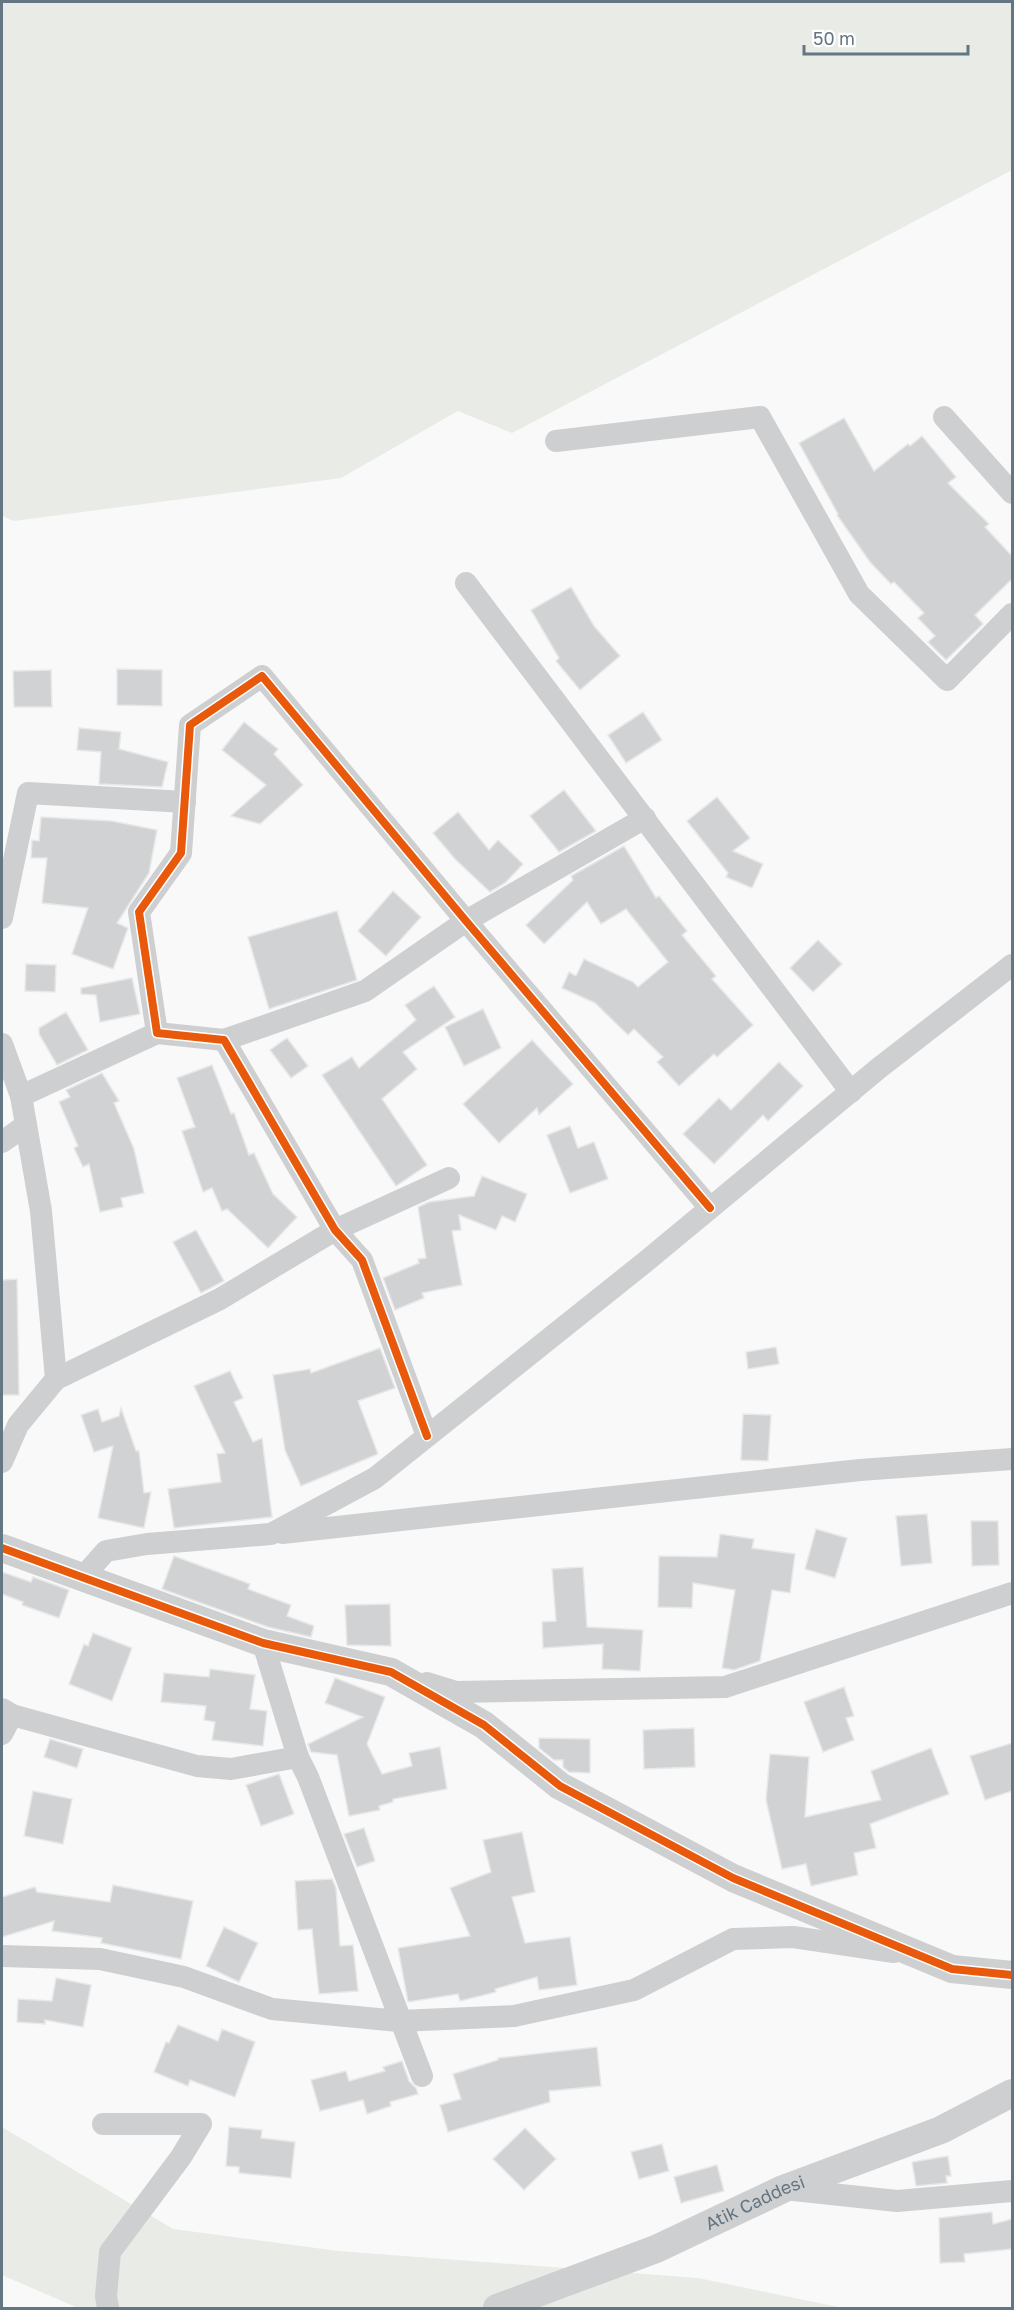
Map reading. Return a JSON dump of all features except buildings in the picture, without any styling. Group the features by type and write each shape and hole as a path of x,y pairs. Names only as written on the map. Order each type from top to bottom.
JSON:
{"street":[{"path":"556,441 760,417 859,594 947,680 1012,614"},
{"path":"944,417 1012,493"},
{"path":"466,583 851,1092"},
{"path":"157,1033 139,912 181,853 190,725 262,676 710,1208"},
{"path":"2,918 28,793 185,802"},
{"path":"21,1096 157,1033 224,1040 365,991 466,921 645,818"},
{"path":"271,1534 375,1478 851,1092 1012,965"},
{"path":"224,1040 334,1230 362,1260 427,1436"},
{"path":"2,1044 21,1096 41,1211 56,1379"},
{"path":"2,1142 26,1125"},
{"path":"2,1462 18,1425 56,1379 220,1299 334,1230 449,1178"},
{"path":"82,1578 106,1551 147,1544 271,1534 860,1470 1012,1459"},
{"path":"2,1548 263,1643 391,1671 456,1692 725,1687 1012,1593"},
{"path":"263,1643 298,1757 308,1777 399,2021 422,2076"},
{"path":"391,1671 484,1725 560,1786 733,1878 952,1969 1012,1975"},
{"path":"5,1719 197,1766 231,1769 298,1757"},
{"path":"2,1956 100,1959 184,1977 272,2009 399,2021 514,2016 634,1990 734,1939 793,1937 924,1957"},
{"name":"Atik Caddesi","path":"497,2308 656,2249 783,2189 941,2130 1012,2093"},
{"path":"104,2124 201,2124 181,2157 110,2252 106,2296 108,2308"},
{"path":"783,2189 897,2202 1012,2192"}],"shaded area":[{"path":"2,2 1012,2 1012,170 512,433 458,411 341,478 14,521 2,516"},
{"path":"2,2127 173,2229 338,2251 698,2278 843,2308 78,2308 2,2275"}],"cycle path":[{"path":"427,1436 362,1260 335,1230 224,1040 157,1033 139,912 181,853 190,725 262,676 710,1208"},
{"path":"2,1548 263,1643 391,1672 484,1725 560,1786 733,1878 952,1969 1012,1975"}]}
